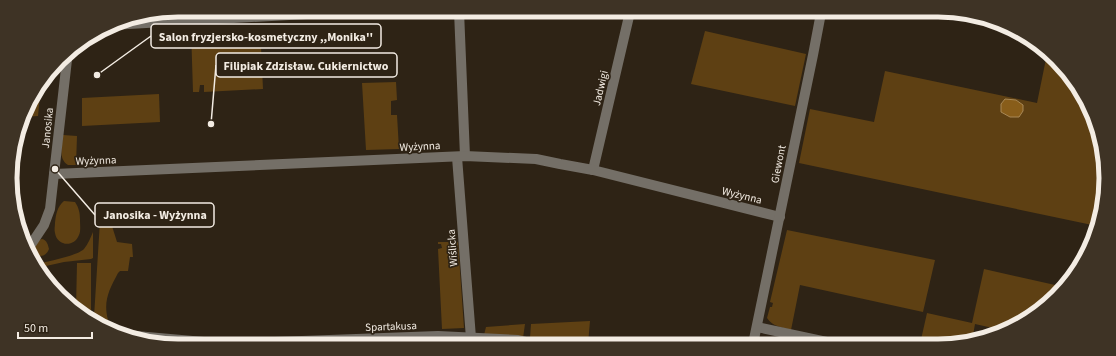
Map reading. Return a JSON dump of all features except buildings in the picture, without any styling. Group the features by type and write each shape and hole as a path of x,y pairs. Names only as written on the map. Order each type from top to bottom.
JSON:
{"street":[{"path":"131,24 253,17"},
{"name":"Wiślicka","path":"459,17 461,156 471,338"},
{"name":"Jadwigi","path":"592,170 629,17"},
{"name":"Giewont","path":"754,339 819,17"},
{"name":"Janosika","path":"31,244 48,216 52,201 67,62"},
{"name":"Wyżynna","path":"54,174 461,156 536,159 592,170 780,216"},
{"path":"757,327 813,339"},
{"path":"149,336 175,339"},
{"name":"Spartakusa","path":"356,339 438,336 494,339"}],"shaded area":[{"path":"260,26 263,89 204,92 204,85 200,85 199,92 193,92 191,29"},
{"path":"705,31 806,54 795,106 691,84"},
{"path":"1046,59 1066,80 1072,89 1087,116 1094,136 1099,167 1099,189 1092,225 799,163 810,109 874,122 885,71 1037,103"},
{"path":"396,82 397,100 391,101 391,115 397,115 399,149 366,150 362,83"},
{"path":"159,94 160,122 82,126 82,98"},
{"path":"40,95 38,116 29,117"},
{"path":"1005,99 1016,100 1023,105 1023,111 1019,117 1010,117 1001,112 1001,104"},
{"path":"63,135 77,136 76,165 68,165 63,159 61,152"},
{"path":"64,201 75,202 80,215 80,233 77,239 70,244 59,241 55,232 57,211"},
{"path":"100,221 112,226 117,242 132,244 133,257 130,257 128,271 120,271 112,285 106,307 108,320 102,320 94,315"},
{"path":"787,230 935,260 923,312 800,285 791,330 772,323 767,318 770,307 772,307 773,303 770,302"},
{"path":"93,232 93,258 91,259 64,262 44,267 42,262 80,252 84,249"},
{"path":"39,240 44,240 48,244 49,249 47,253 40,256 38,256 34,249"},
{"path":"438,242 458,242 464,328 442,329 438,249 442,248 441,244 438,244"},
{"path":"77,263 91,263 91,313 76,303"},
{"path":"984,269 1058,286 1036,306 1000,327 995,329 975,324 973,335 949,339 921,339 927,313 972,323"},
{"path":"590,321 588,339 530,338 531,324"},
{"path":"525,324 523,338 484,335 486,327"}],"place":[{"name":"Salon fryzjersko-kosmetyczny ,,Monika''","path":"97,75"},
{"name":"Filipiak Zdzisław. Cukiernictwo","path":"211,124"},
{"name":"Janosika - Wyżynna","path":"55,169"}]}
